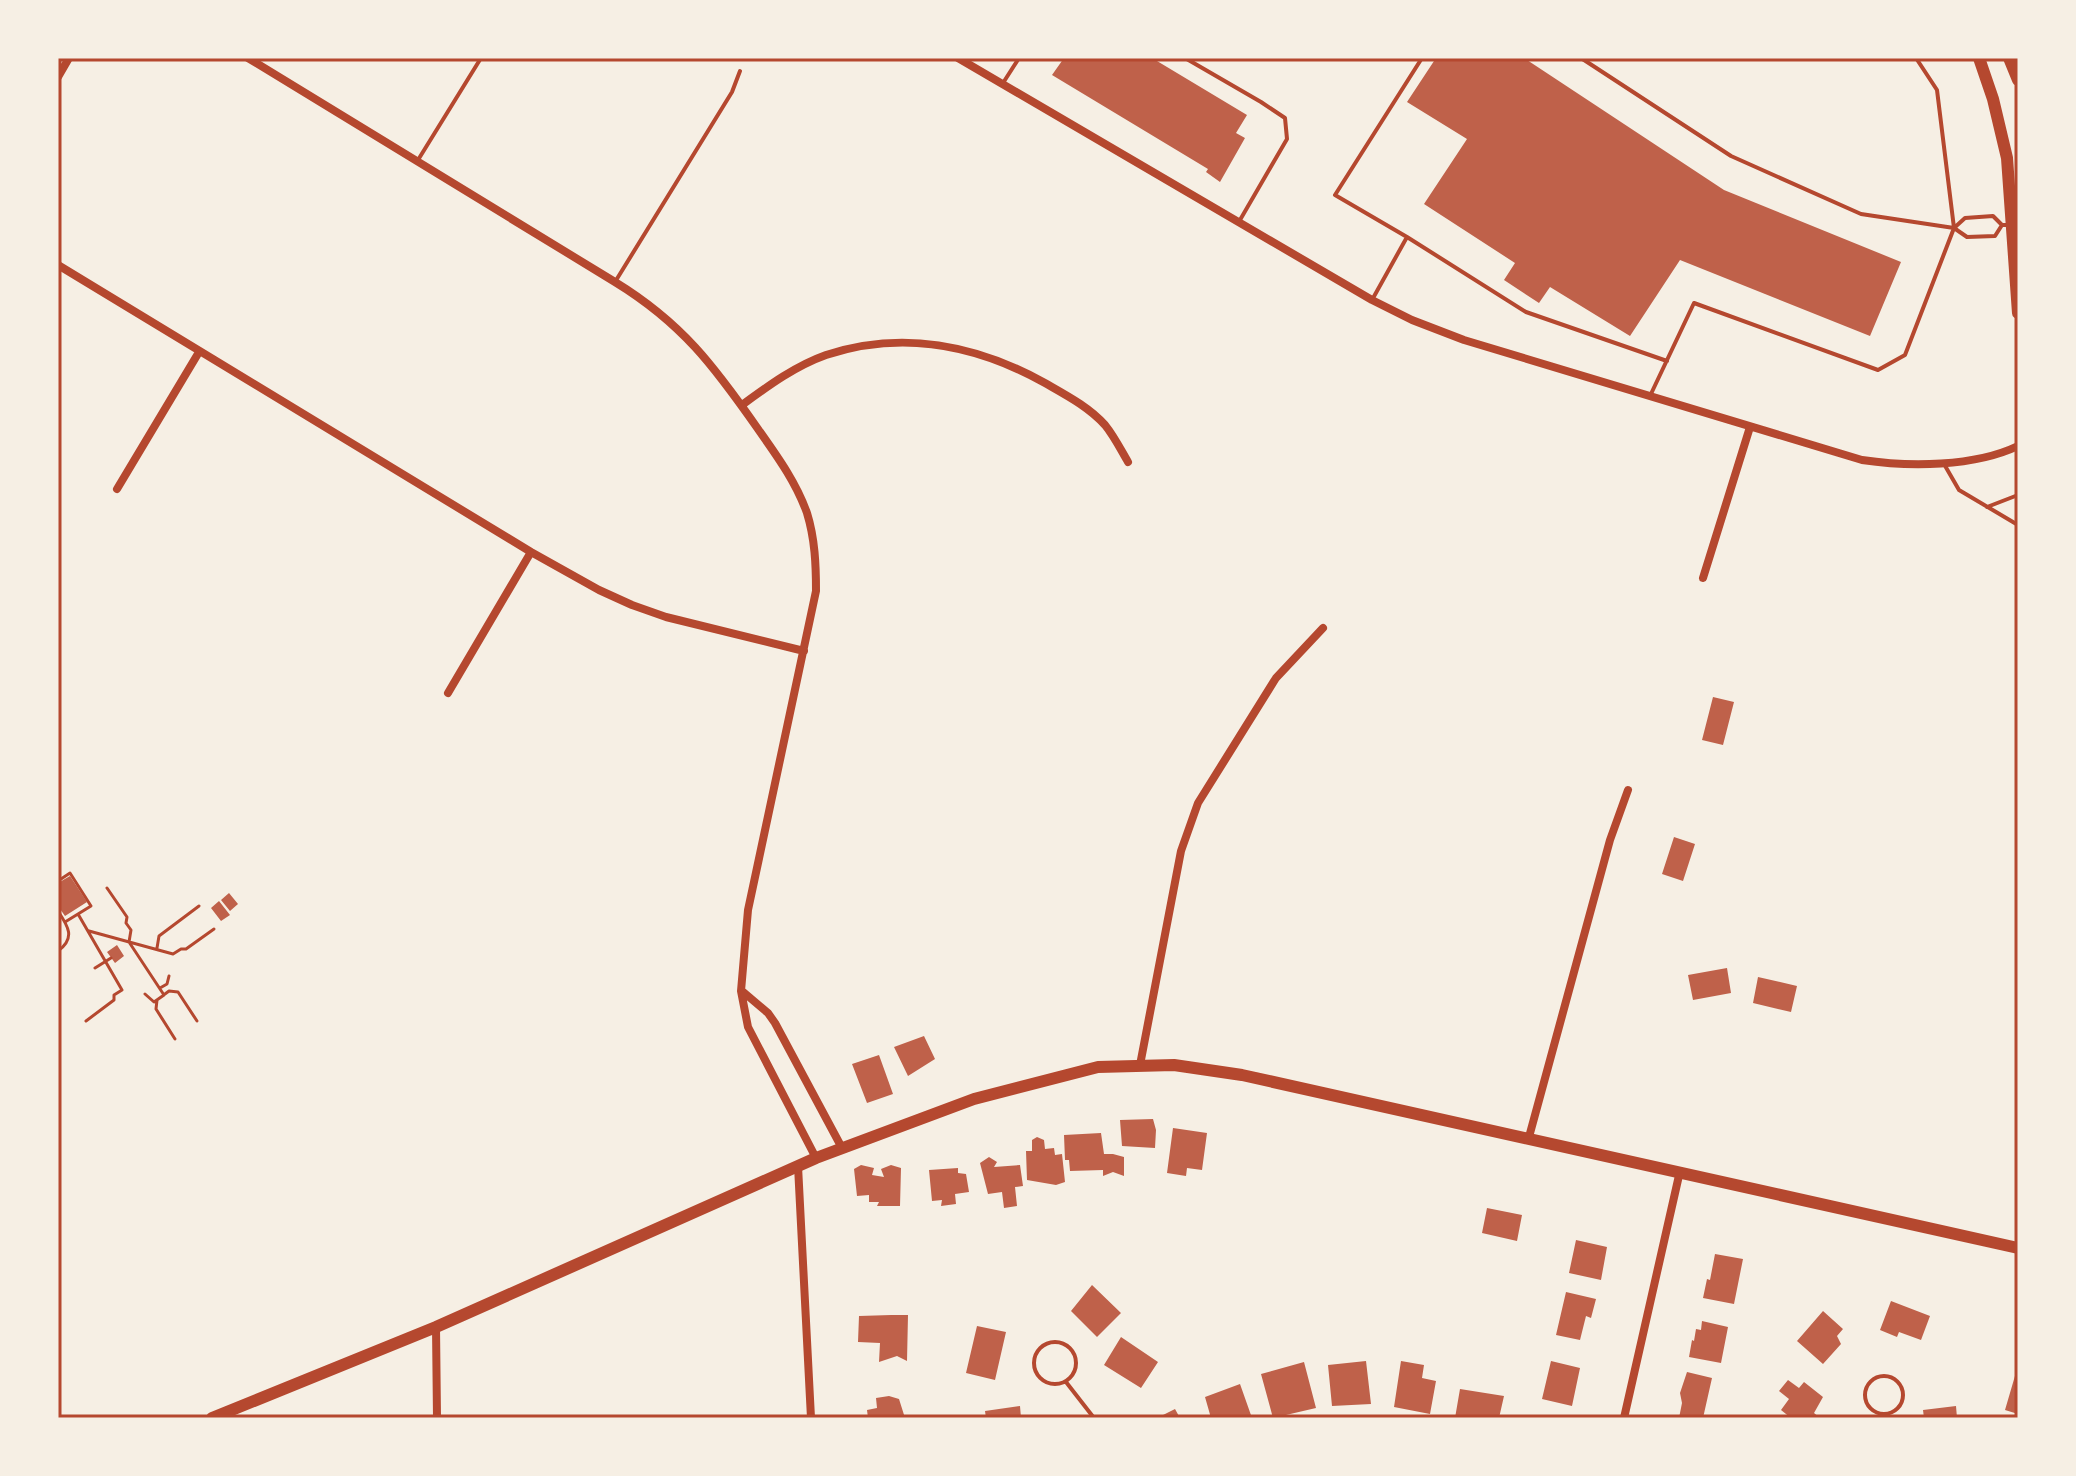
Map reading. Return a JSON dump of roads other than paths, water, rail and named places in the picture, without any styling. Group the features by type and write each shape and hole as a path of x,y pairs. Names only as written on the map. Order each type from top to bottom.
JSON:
{"main road":[{"path":"1979,58 1993,99 2007,158 2018,313"},
{"path":"2009,58 2018,80"},
{"path":"212,1418 436,1327 816,1158 914,1120 1015,1087 1098,1067 1174,1065 1242,1075 2018,1248"}],"street":[{"path":"58,77 69,58"},
{"path":"248,58 615,282 680,329 702,352 779,458 807,514 814,543 816,591 748,910 741,991 748,1027 816,1158"},
{"path":"958,58 1372,300 1464,340 1862,460 1895,465 1942,462 2007,451 2018,446"},
{"path":"58,265 585,583 666,617 804,651"},
{"path":"742,405 798,368 836,353 869,345 898,343 949,346 1008,363 1067,395 1106,427 1128,462"},
{"path":"117,489 199,352"},
{"path":"1703,578 1750,427"},
{"path":"448,693 531,552"},
{"path":"1140,1065 1181,851 1198,803 1276,678 1323,628"},
{"path":"1529,1137 1610,840 1628,790"},
{"path":"741,991 768,1013 775,1023 842,1148"},
{"path":"798,1166 811,1418"},
{"path":"1624,1418 1680,1171"},
{"path":"436,1327 437,1418"}],"lane":[{"path":"417,162 481,58"},
{"path":"1002,84 1019,58"},
{"path":"1185,58 1285,118 1287,139 1239,222"},
{"path":"1422,58 1335,195 1526,312 1667,361"},
{"path":"1581,58 1731,156 1861,214 1954,228 1967,237 1995,236 2011,225 1993,216 1965,218 1954,228 1905,355 1878,370 1694,303 1650,396"},
{"path":"1916,58 1937,90 1954,228"},
{"path":"615,282 732,92 740,71"},
{"path":"1372,300 1407,237"},
{"path":"1942,462 1959,490 2018,525"},
{"path":"1987,507 2018,495"},
{"path":"1054,1342 1072,1351 1075,1371 1066,1381 1059,1384 1046,1382 1036,1372 1034,1359 1041,1347 1054,1342"},
{"path":"1887,1376 1901,1387 1903,1399 1892,1413 1879,1416 1868,1407 1865,1388 1874,1378 1887,1376"},
{"path":"1066,1381 1094,1418"}]}
